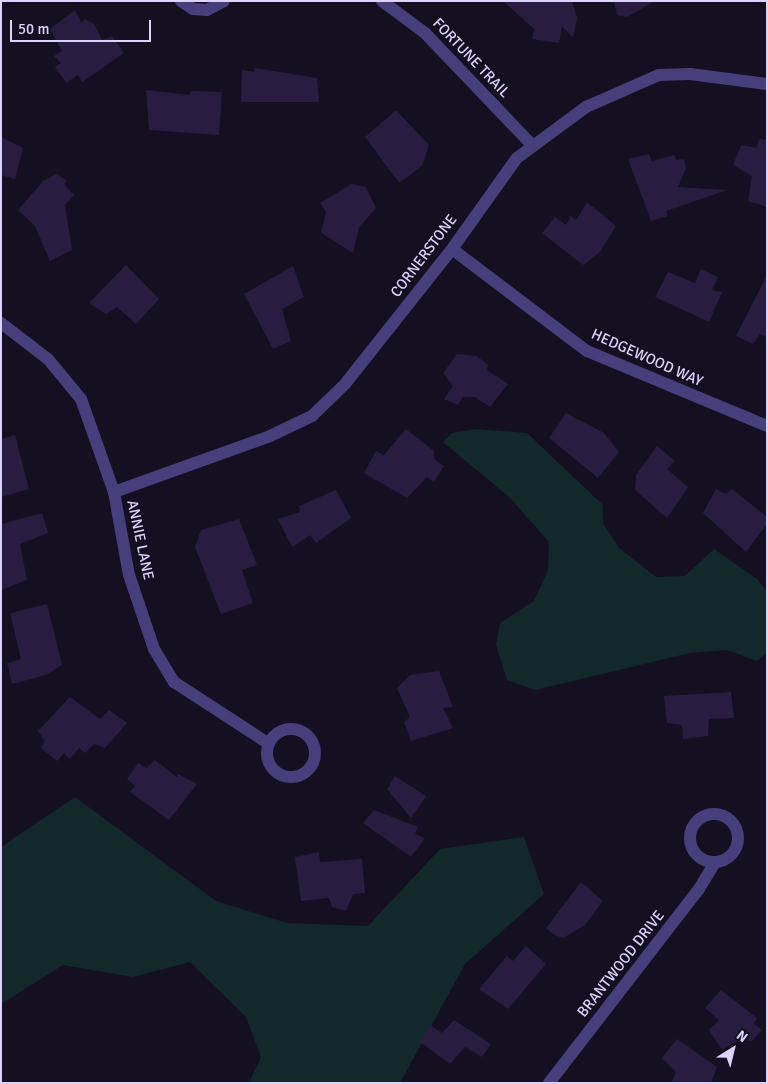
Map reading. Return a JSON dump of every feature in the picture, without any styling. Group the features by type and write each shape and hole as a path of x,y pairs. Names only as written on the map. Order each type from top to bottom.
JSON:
{"street":[{"path":"181,1 193,9 207,10 224,1"},
{"name":"FORTUNE TRAIL","path":"382,1 425,33 531,144"},
{"name":"CORNERSTONE","path":"114,492 270,436 312,416 345,384 452,249 531,144 600,99 659,75 690,74 767,84"},
{"name":"HEDGEWOOD WAY","path":"452,249 587,351 767,426"},
{"name":"ANNIE LANE","path":"1,323 48,359 81,400 114,492 129,575 154,649 174,682 269,744"},
{"name":"BRANTWOOD DRIVE","path":"549,1083 699,888 715,862"}],"green space":[{"path":"476,429 527,433 603,505 603,523 619,548 656,577 685,576 714,549 757,579 767,591 767,652 757,661 727,650 690,653 535,690 507,680 496,645 500,623 534,601 548,570 549,542 510,498 443,442 452,433"},
{"path":"75,797 216,901 287,923 368,926 440,849 524,837 544,894 465,964 400,1083 249,1083 261,1057 246,1017 190,962 133,977 63,965 1,1004 1,847"}],"building":[{"path":"503,1 572,1 577,18 573,38 562,26 559,43 532,39 534,29"},
{"path":"614,1 655,1 627,17 617,15"},
{"path":"75,10 81,22 85,19 94,24 102,40 112,36 124,53 82,82 78,75 66,83 55,67 61,63 54,56 62,51 50,29"},
{"path":"255,68 317,78 319,102 241,102 242,70 254,72"},
{"path":"146,90 189,95 192,91 222,92 219,135 149,130"},
{"path":"396,110 429,145 422,166 399,183 365,137"},
{"path":"1,137 23,148 15,179 1,175"},
{"path":"759,139 767,140 767,207 748,201 752,176 733,165 741,145 757,148"},
{"path":"649,154 652,161 674,155 676,160 684,159 686,168 678,187 727,190 666,211 668,216 651,221 628,159"},
{"path":"56,174 66,180 65,185 74,195 65,205 72,250 50,261 35,226 18,210 43,181"},
{"path":"352,184 366,187 376,208 359,227 353,253 321,233 326,212 320,203"},
{"path":"587,202 616,226 600,252 583,265 542,233 555,217 566,225 571,216 576,220"},
{"path":"126,265 159,299 136,324 117,307 106,314 89,303"},
{"path":"293,266 304,297 282,309 291,341 273,349 244,294"},
{"path":"701,269 718,277 712,290 722,292 709,322 655,297 668,272 695,283"},
{"path":"766,277 767,337 760,334 753,344 736,336"},
{"path":"457,354 477,356 488,365 487,370 508,384 490,407 475,397 463,397 458,405 444,399 453,386 443,373"},
{"path":"566,413 604,433 619,452 598,478 549,438"},
{"path":"406,429 434,451 434,459 444,466 434,482 427,477 407,498 364,473 376,451 384,455"},
{"path":"15,435 29,489 1,497 1,439"},
{"path":"657,446 675,461 667,469 688,487 667,518 635,490 636,475"},
{"path":"716,489 726,494 732,489 767,517 767,524 746,552 703,513"},
{"path":"336,490 351,518 316,543 310,535 292,547 278,519 300,512 299,506"},
{"path":"42,513 48,533 20,544 27,580 1,590 1,524"},
{"path":"239,519 257,565 242,570 253,603 221,614 195,547 201,530"},
{"path":"47,604 62,665 46,675 12,684 7,663 21,659 10,613"},
{"path":"439,671 453,707 443,708 453,728 411,741 404,722 410,717 397,688 410,675"},
{"path":"731,692 734,718 709,719 708,736 683,739 682,725 667,723 664,696"},
{"path":"70,697 100,719 109,710 127,723 105,748 94,744 85,753 79,748 70,759 64,753 57,761 41,748 45,741 38,731"},
{"path":"155,760 177,777 178,774 197,784 169,820 130,792 135,786 127,779 138,763 146,768"},
{"path":"395,776 426,796 411,818 387,789"},
{"path":"374,810 418,827 415,834 425,838 411,857 363,823"},
{"path":"319,852 320,862 362,859 365,893 353,894 346,911 332,907 329,898 301,901 295,857"},
{"path":"581,882 603,901 585,925 563,938 554,935 546,928"},
{"path":"526,946 546,964 508,1009 479,989 507,956 513,961"},
{"path":"721,990 757,1018 754,1024 762,1030 752,1041 739,1040 722,1050 709,1030 719,1020 705,1008"},
{"path":"454,1020 491,1044 482,1057 465,1047 450,1064 420,1042 430,1025 442,1033"},
{"path":"677,1039 717,1067 711,1083 671,1083 676,1072 662,1058"}]}
